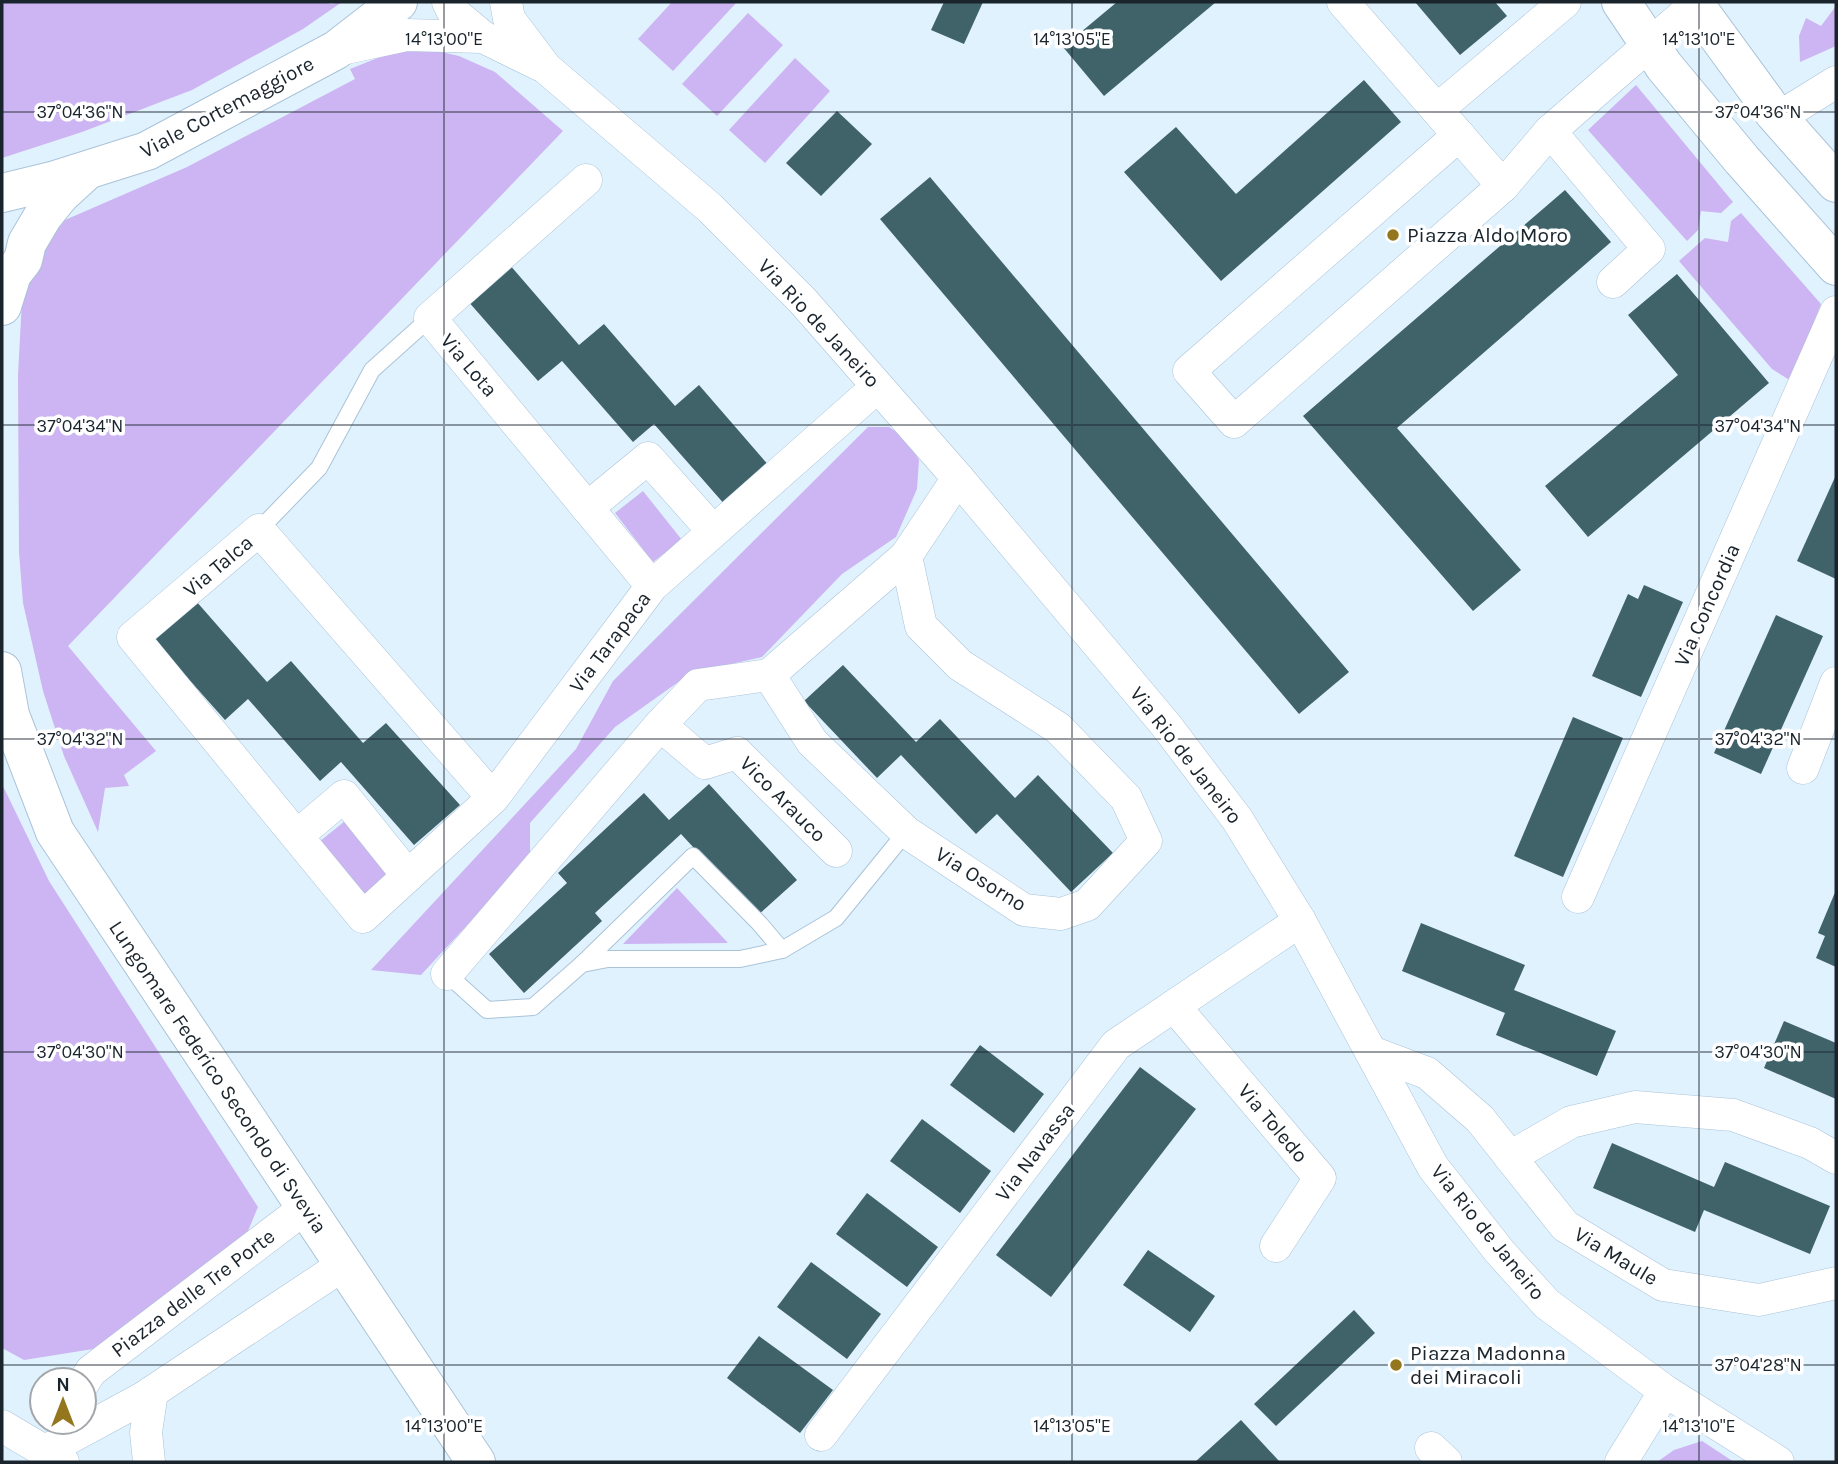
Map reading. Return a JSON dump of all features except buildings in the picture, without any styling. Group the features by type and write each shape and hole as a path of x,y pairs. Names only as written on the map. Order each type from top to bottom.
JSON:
{"street":[{"name":"Viale Cortemaggiore","path":"2,193 86,171 147,151 336,50 398,2"},
{"path":"448,2 453,12 483,37 546,68"},
{"path":"1343,2 1503,186"},
{"path":"1431,102 1565,2"},
{"path":"1621,2 1664,66 1742,160 1836,266"},
{"path":"1459,135 1189,371 1234,422 1503,186 1550,131 1694,4 1778,118 1836,183"},
{"path":"500,8 546,68"},
{"path":"336,50 406,35 483,37"},
{"name":"Via Rio de Janeiro","path":"546,68 710,208 802,300 958,478 1173,734 1237,818 1300,921 1433,1167 1500,1252 1547,1304 1665,1391 1778,1462"},
{"path":"1778,118 1836,82"},
{"path":"1550,131 1649,249 1613,282"},
{"path":"11,276 43,216 60,195 86,171"},
{"name":"Via Lota","path":"586,180 430,318 652,586"},
{"path":"2,203 14,211 24,226 11,276"},
{"name":"Via Concordia","path":"1578,897 1836,312"},
{"name":"Via Tarapaca","path":"363,917 493,798 652,586 877,387"},
{"path":"587,508 648,458 713,531"},
{"path":"447,974 660,725 698,685 769,675 906,556 958,478"},
{"name":"Via Talca","path":"363,917 133,637 259,530 493,798"},
{"name":"Via Osorno","path":"769,675 812,742 906,832 1024,910 1061,914 1087,905 1146,841 1126,798 1058,728 960,665 921,626 906,556"},
{"name":"Lungomare Federico Secondo di Svevia","path":"2,671 10,715 55,832 476,1462"},
{"path":"1803,768 1836,683"},
{"name":"Vico Arauco","path":"660,725 705,763 737,752 836,851"},
{"path":"298,835 344,796 408,876"},
{"name":"Via Navassa","path":"821,1435 1116,1045 1300,921"},
{"name":"Via Toledo","path":"1174,1006 1320,1178 1276,1246"},
{"name":"Via Maule","path":"1371,1052 1427,1073 1480,1118 1565,1226 1663,1285 1759,1300 1836,1283"},
{"path":"1510,1157 1571,1122 1635,1107 1733,1115 1810,1143 1836,1158"},
{"name":"Piazza delle Tre Porte","path":"98,1366 304,1208"},
{"path":"55,1457 343,1265"},
{"path":"1621,1462 1665,1391"},
{"path":"149,1462 146,1432 152,1392"},
{"path":"2,1426 55,1457"},
{"path":"55,1457 58,1436"}],"lane":[{"path":"259,530 318,468 372,370 430,318"},
{"path":"582,964 608,959 740,959 782,950 836,918 906,832"},
{"path":"447,974 487,1010 533,1007 582,964 693,856 782,950"}],"shaded area":[{"path":"2,2 342,2 303,29 192,90 82,132 2,158"},
{"path":"672,2 737,2 673,71 638,39"},
{"path":"1836,6 1836,46 1800,62 1799,36 1806,18 1821,26"},
{"path":"748,13 783,45 717,116 682,84"},
{"path":"423,48 459,56 495,72 563,131 68,646 156,751 124,775 129,786 105,788 98,832 64,756 43,691 23,603 19,552 18,375 22,300 45,246 65,220 187,167 355,79 350,69 385,55"},
{"path":"795,58 830,91 765,163 729,130"},
{"path":"1636,85 1733,202 1721,213 1701,211 1698,230 1687,241 1588,130"},
{"path":"1741,213 1821,304 1791,381 1772,369 1679,261 1705,238 1728,242 1731,221"},
{"path":"868,427 889,427 906,439 919,460 917,489 896,537 842,574 762,657 691,673 615,727 530,823 530,857 421,975 371,970 576,749 613,681"},
{"path":"643,491 682,540 653,562 615,513"},
{"path":"2,784 49,881 258,1207 245,1238 93,1349 24,1360 2,1348"},
{"path":"345,821 391,877 365,898 319,842"},
{"path":"677,888 728,943 623,944"},
{"path":"1702,1441 1734,1462 1657,1462 1674,1450"}],"place":[{"name":"Piazza Aldo Moro","path":"1393,235"},
{"name":"Piazza Madonna dei Miracoli","path":"1396,1365"}]}
